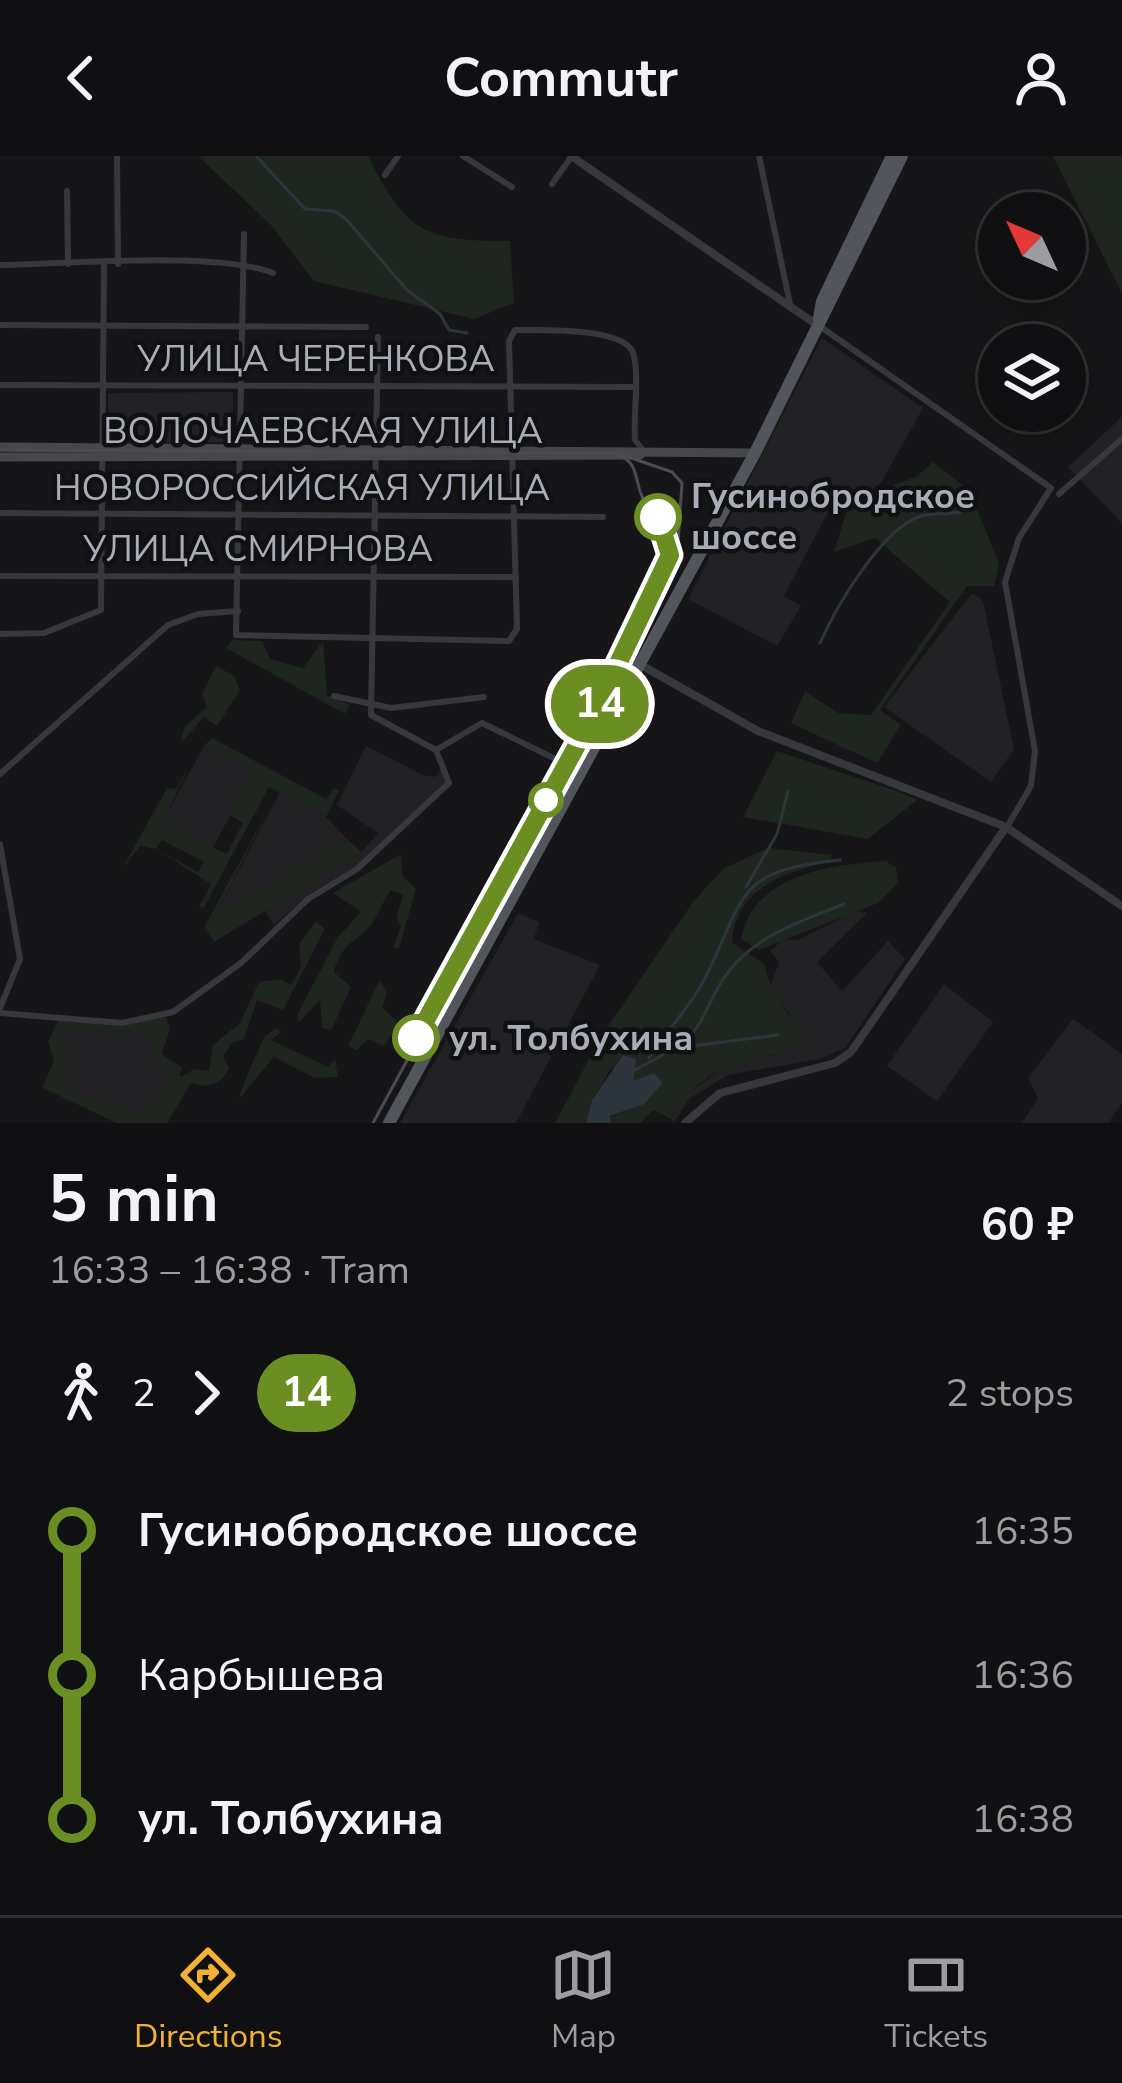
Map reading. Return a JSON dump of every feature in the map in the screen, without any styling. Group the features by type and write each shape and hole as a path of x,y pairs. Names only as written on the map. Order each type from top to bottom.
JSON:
{"main road":[{"path":"818,325 822,301 892,156"},
{"path":"389,1123 755,452 902,156"},
{"name":"ВОЛОЧАЕВСКАЯ УЛИЦА","path":"0,447 240,453 755,452"},
{"name":"ВОЛОЧАЕВСКАЯ УЛИЦА","path":"0,457 104,452"}],"street":[{"path":"117,156 118,264"},
{"path":"385,175 398,156"},
{"path":"463,156 512,187"},
{"path":"551,184 571,156 1051,488 1018,538 1005,582 1035,751 1031,786 851,1052 835,1063 720,1093 685,1123"},
{"path":"759,156 790,304"},
{"path":"67,190 68,264"},
{"path":"244,234 238,326 236,635 508,641 517,629 511,334 520,329 585,332 626,343 633,356 635,440 645,453"},
{"path":"0,265 241,266 273,273"},
{"path":"0,634 44,633 101,610 104,265"},
{"path":"0,325 366,327"},
{"path":"0,844 20,959 0,1011 122,1023 172,1012 241,963 308,899 357,869 448,783 436,750 371,715 378,337"},
{"name":"УЛИЦА ЧЕРЕНКОВА","path":"0,386 632,387"},
{"path":"1059,494 1122,439"},
{"name":"НОВОРОССИЙСКАЯ УЛИЦА","path":"0,513 603,517"},
{"name":"УЛИЦА СМИРНОВА","path":"0,576 517,577"},
{"path":"0,774 132,654 182,618 238,611"},
{"path":"641,665 758,731 1006,827 1122,906"},
{"path":"334,696 371,705 484,698"},
{"path":"436,750 482,723 581,772"}],"shaded area":[{"path":"198,156 368,156 395,202 421,227 457,239 510,241 514,303 474,319 314,281 270,224"},
{"path":"1053,156 1122,156 1122,293 1086,222 1086,192 1071,192"},
{"path":"822,338 923,408 871,493 831,506 784,596 801,606 777,646 688,599"},
{"path":"233,392 233,442 108,443 108,393"},
{"path":"1122,417 1122,523 1068,467"},
{"path":"933,462 969,490 999,563 994,586 967,586 880,710 901,725 877,763 791,723 805,691 838,713 871,715 950,602 875,538 834,552 850,500 916,477"},
{"path":"972,593 983,601 1014,749 991,782 884,707"},
{"path":"233,640 262,641 270,659 303,668 323,641 327,695 350,705 345,714 226,648"},
{"path":"216,666 234,676 240,690 217,726 204,717 180,744 185,726 207,707 202,694"},
{"path":"212,738 326,799 334,788 339,791 326,817 269,787 204,907 199,907 211,884 158,850 198,872 204,862 162,840 156,849 140,846 122,869 167,788 176,789 188,768 162,824 227,854 243,823 230,815 253,772 204,746"},
{"path":"204,746 254,772 211,851 161,824"},
{"path":"366,746 423,775 435,777 443,768 447,782 363,862 308,895 274,925 264,909 362,852 378,833 337,805"},
{"path":"777,751 917,800 868,839 743,817"},
{"path":"280,792 326,817 348,840 216,914"},
{"path":"275,797 217,912 348,840 362,852 214,942 205,926"},
{"path":"768,848 832,855 830,861 765,886 743,908 735,924 732,942 765,965 775,994 802,1037 799,1044 713,1074 670,1118 653,1110 641,1123 610,1123 608,1118 644,1103 663,1083 645,1077 636,1083 612,1067 592,1100 586,1123 555,1123 602,1035 693,902 723,869"},
{"path":"401,854 402,875 416,889 399,948 393,948 401,926 396,918 403,895 391,890 373,922 337,963 334,972 351,987 331,1030 322,1028 320,1000 299,1022 297,1015 338,937 361,912 333,893"},
{"path":"885,861 896,867 898,883 878,903 759,950 741,939 748,917 777,887 818,871"},
{"path":"857,910 867,913 817,962 842,991 888,941 905,959 846,1047 820,1059 728,1075 690,1098 674,1122 670,1118 685,1095 735,1060 773,1055 790,1014 769,990 779,962 770,951 783,940 798,940"},
{"path":"518,913 539,922 534,939 600,965 516,1123 400,1123"},
{"path":"316,922 325,929 283,1010 257,1000 244,1039 232,1043 223,1056 229,1068 226,1074 214,1084 191,1083 167,1123 116,1123 42,1087 54,1062 48,1041 59,1019 114,1025 166,1017 170,1029 162,1053 181,1077 194,1069 209,1071 213,1045 240,1023 259,982 280,979 291,985 301,968 299,944","holes":["73,1029 141,1031 168,1075 148,1116 73,1095 62,1082 70,1059 60,1036"]},
{"path":"380,980 387,993 382,1008 399,1023 384,1046 369,1039 356,1050 348,1046"},
{"path":"944,984 993,1022 937,1101 887,1066"},
{"path":"1073,1019 1122,1054 1122,1103 1108,1123 1022,1123 1038,1098 1028,1078"},
{"path":"60,1020 122,1029 155,1021 155,1050 183,1068 153,1123 121,1123 45,1086 62,1052 49,1044"},
{"path":"277,1028 281,1032 271,1040 328,1067 335,1059 338,1077 315,1078 274,1057 239,1099 265,1036"},
{"path":"623,1055 636,1059 633,1081 654,1073 663,1083 644,1104 610,1116 610,1123 586,1123 592,1100"}],"waterway":[{"path":"256,156 305,209 334,211 346,219 407,290 440,314 449,330 467,333"},
{"path":"820,643 849,590 891,536 921,516 960,512"},
{"path":"746,887 777,834 788,791"},
{"path":"649,1058 698,991 748,893 779,872 840,860"},
{"path":"676,1048 701,1022 722,981 753,947 844,904"},
{"path":"631,1072 676,1048 778,1035"}],"tram line":[{"path":"0,450 617,453 672,472 682,483 678,543 626,658 373,1123"},
{"path":"617,455 632,465 645,502 667,537 670,556"},
{"name":"14","path":"416,1038 635,634 670,555 670,542 658,517"}],"place":[{"name":"Гусинобродское шоссе","path":"658,517"},
{"name":"ул. Толбухина","path":"416,1038"}]}
